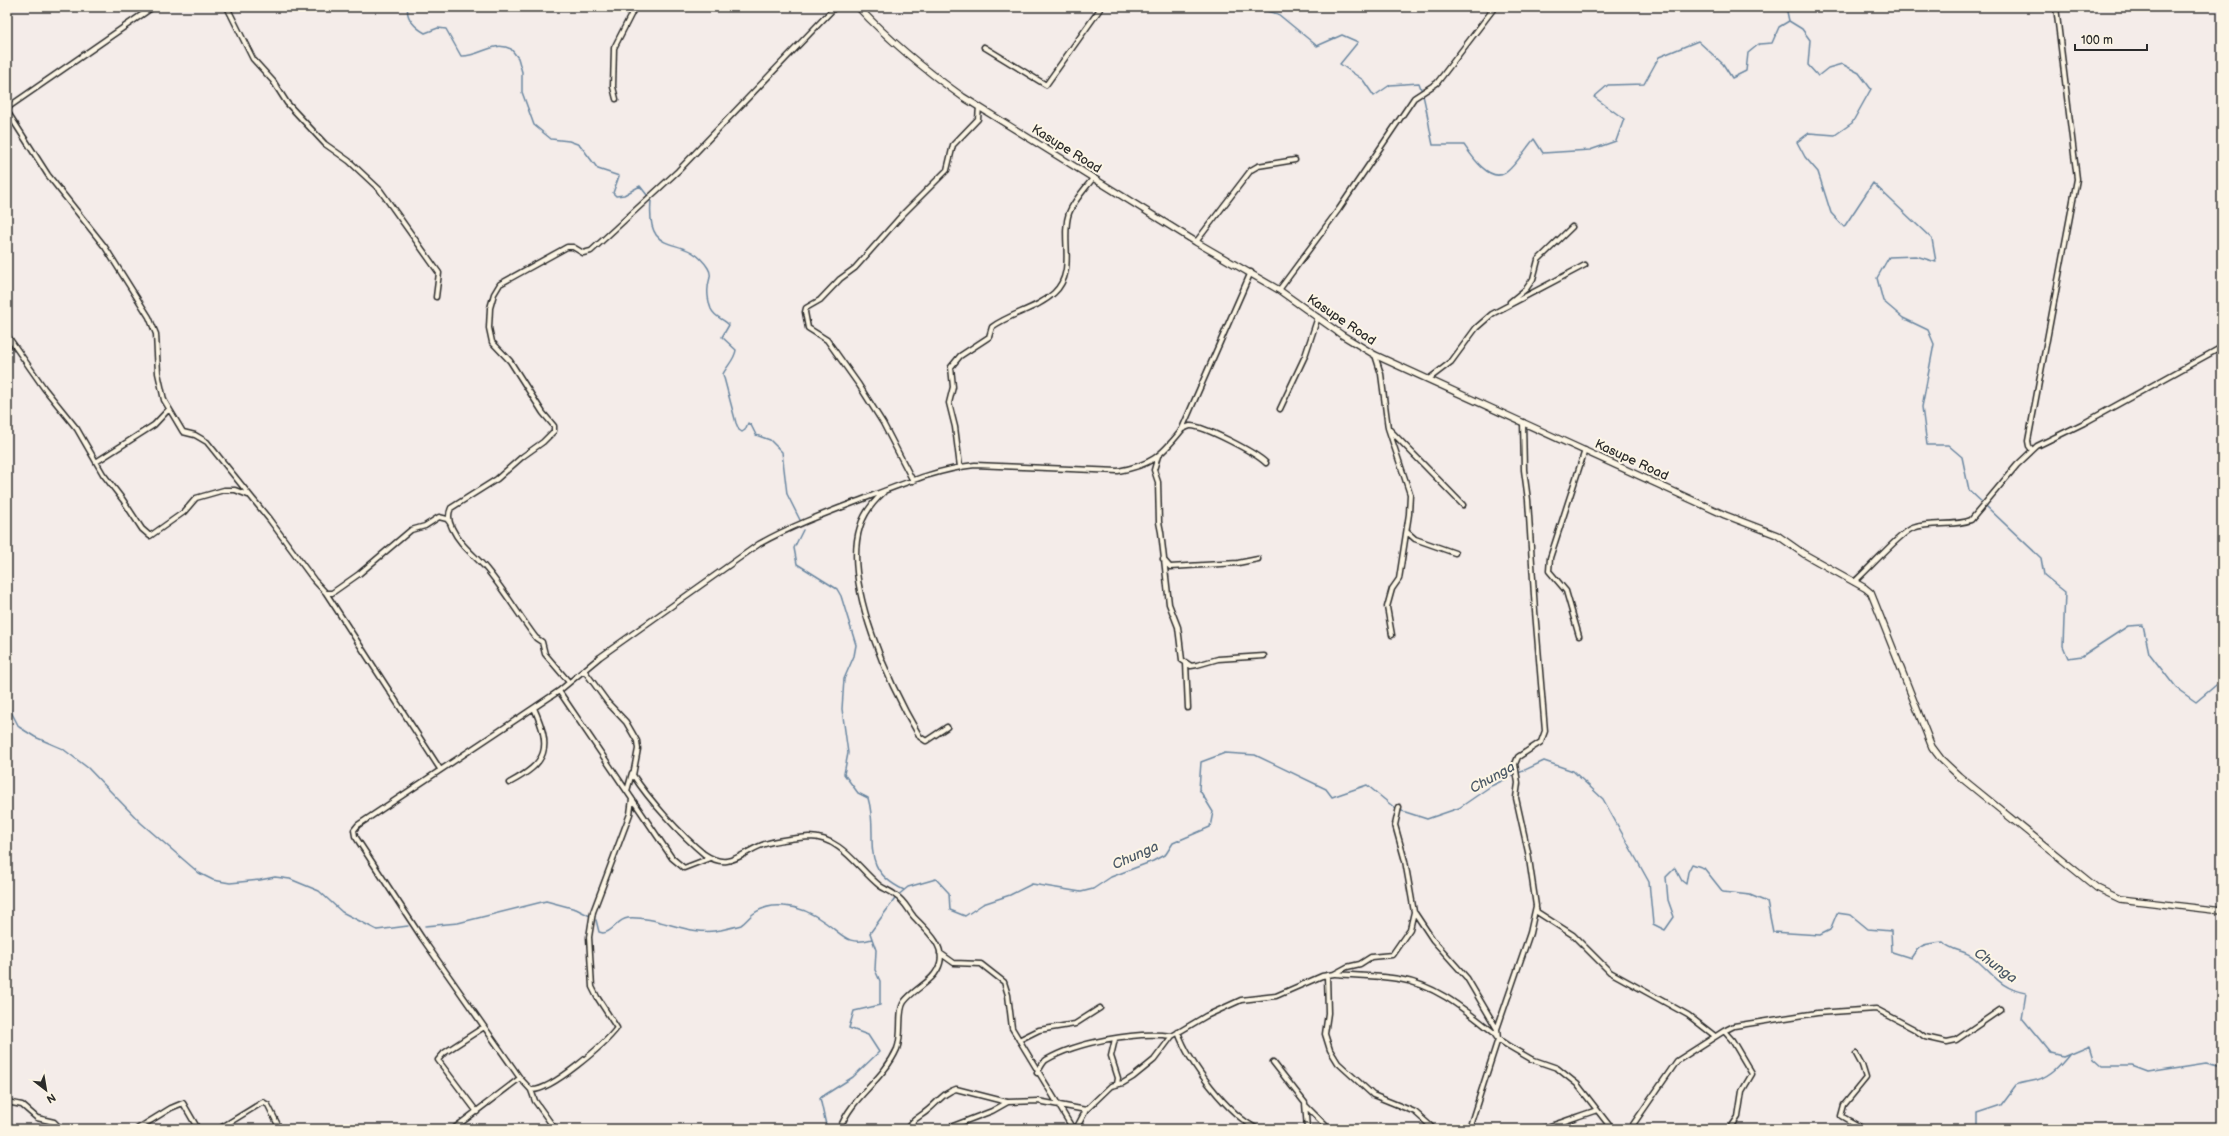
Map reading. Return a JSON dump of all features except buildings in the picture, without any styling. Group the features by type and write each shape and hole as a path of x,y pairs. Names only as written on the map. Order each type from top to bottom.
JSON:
{"street":[{"path":"7,108 153,7"},
{"path":"227,7 253,59 273,80 296,113 325,144 349,161 385,197 416,240 424,255 439,273 436,297"},
{"path":"616,99 613,88 614,48 635,7"},
{"path":"450,523 449,513 451,508 497,479 522,457 543,442 554,431 554,426 543,413 510,361 490,337 490,308 498,286 567,247 573,247 583,253 591,251 621,221 678,171 835,7"},
{"name":"Kasupe Road","path":"858,7 886,35 933,76 1196,242 1251,272 1319,316 1342,335 1375,355 1430,378 1725,515 1777,536 1804,554 1854,582 1871,594 1898,656 1932,747 1948,766 2045,847 2097,888 2110,895 2120,899 2147,904 2222,911"},
{"path":"984,47 1046,85 1100,9 1097,7"},
{"path":"1279,290 1339,209 1414,98 1437,83 1495,7"},
{"path":"2032,450 2028,441 2077,179 2056,7"},
{"path":"913,481 883,423 859,385 827,340 808,328 805,312 806,308 820,300 840,279 855,268 902,214 947,170 953,145 978,119 979,106"},
{"path":"7,111 48,175 105,247 149,317 156,334 158,373 162,393 169,409 183,432 195,435 207,442 314,580 326,593 440,769"},
{"path":"1196,242 1251,170 1258,166 1295,160"},
{"path":"960,467 955,427 949,403 953,387 951,367 960,356 989,337 992,327 1039,302 1058,289 1064,276 1068,256 1066,230 1070,212 1094,177"},
{"path":"1430,378 1451,362 1481,323 1505,306 1529,284 1533,279 1538,260 1572,227"},
{"path":"1505,306 1586,265"},
{"path":"556,1129 535,1101 531,1090 520,1078 422,938 355,836 354,830 358,825 440,769 534,708 558,691 568,681 759,544 804,521 913,481 960,467 975,465 1118,472 1140,467 1158,456 1167,448 1181,430 1251,272"},
{"path":"1280,409 1305,356 1319,316"},
{"path":"7,335 44,388 77,429 96,462 142,529 150,536 184,512 196,498 224,490 235,490 249,496"},
{"path":"1854,582 1908,530 1922,526 1971,520 2017,465 2032,450 2222,348"},
{"path":"1375,355 1381,374 1388,428 1410,494 1407,532 1399,579 1392,589 1388,608 1392,635"},
{"path":"96,462 154,425 169,409"},
{"path":"1523,422 1524,470 1528,500 1534,611 1545,731 1541,742 1518,757 1515,764 1518,783 1516,798 1528,852 1537,912 1573,936 1610,972 1688,1015 1715,1036"},
{"path":"1181,430 1190,426 1199,427 1245,448 1266,463"},
{"path":"1388,428 1463,505"},
{"path":"1579,636 1566,591 1549,571 1550,558 1585,450"},
{"path":"1158,456 1154,470 1158,482 1159,522 1162,532 1168,604 1178,627 1182,660 1186,663 1197,665 1218,659 1264,656"},
{"path":"885,491 873,502 859,528 857,552 859,591 892,687 920,737 926,741 947,727"},
{"path":"326,593 332,593 359,574 411,530 425,526 439,517 447,519 462,546 483,565 536,638 542,642 545,654 568,681"},
{"path":"1407,532 1415,539 1455,553"},
{"path":"1163,558 1170,567 1238,563 1258,559"},
{"path":"1186,663 1188,708"},
{"path":"584,670 608,702 626,722 637,741 638,749 627,791"},
{"path":"558,691 627,791 656,837 678,864 686,867 710,858"},
{"path":"509,784 526,774 536,765 544,750 543,733 534,708"},
{"path":"632,773 642,788 669,819 697,848 710,858 724,861 734,861 763,844 810,837 827,841 847,853 879,886 896,895 908,906 913,917 925,926 936,942 941,960 938,969 929,981 904,1002 900,1013 901,1034 897,1050 888,1067 850,1108 840,1129"},
{"path":"531,1090 537,1090 556,1081 582,1061 616,1028 594,992 591,982 589,937 593,912 630,814 632,799"},
{"path":"1334,974 1371,957 1392,955 1410,928 1414,912 1405,861 1395,825 1398,807"},
{"path":"1497,1029 1530,934 1536,906"},
{"path":"1414,912 1433,940 1467,978 1497,1029 1498,1039 1469,1129"},
{"path":"940,953 954,963 981,964 1004,982 1008,995 1012,1028 1037,1073 1072,1129"},
{"path":"1076,1129 1086,1110 1111,1086 1133,1077 1148,1065 1172,1036 1178,1032 1231,1004 1253,998 1276,996 1327,975 1334,974 1398,978 1416,983 1442,994 1493,1032 1498,1039 1532,1059 1557,1068 1576,1084 1612,1129"},
{"path":"1327,975 1328,1013 1326,1034 1330,1050 1338,1063 1373,1095 1415,1112 1434,1129"},
{"path":"1019,1040 1039,1030 1075,1024 1100,1008"},
{"path":"1630,1129 1677,1061 1715,1036 1734,1026 1817,1013 1876,1009 1914,1029 1925,1037 1947,1042 1956,1040 2000,1010"},
{"path":"477,1112 438,1060 444,1053 484,1027"},
{"path":"1724,1031 1732,1040 1752,1074 1742,1091 1738,1117 1730,1129"},
{"path":"1178,1032 1184,1047 1195,1061 1199,1072 1219,1097 1238,1115 1258,1129"},
{"path":"1037,1073 1046,1060 1064,1050 1139,1034 1172,1036"},
{"path":"1115,1039 1111,1056 1118,1078 1117,1084"},
{"path":"1856,1054 1862,1065 1866,1078 1844,1105 1842,1116 1864,1129"},
{"path":"1273,1062 1306,1106 1329,1129"},
{"path":"453,1129 520,1078"},
{"path":"906,1129 915,1118 930,1109 948,1092 956,1089 1008,1102 1032,1100 1086,1110"},
{"path":"7,1102 22,1105 37,1118 54,1122 61,1129"},
{"path":"219,1129 263,1102 268,1105 280,1129"},
{"path":"945,1129 992,1111 1008,1102"},
{"path":"136,1129 171,1108 183,1103 198,1129"},
{"path":"1306,1106 1307,1129"},
{"path":"1540,1129 1550,1128 1566,1119 1597,1110"}],"waterway":[{"path":"408,7 408,15 410,19 425,33 438,28 446,29 461,56 468,56 498,46 511,49 518,58 522,72 522,92 534,125 551,139 569,141 580,145 598,169 619,176 613,193 616,196 624,195 640,186 647,195"},
{"path":"1250,7 1278,14 1317,46 1342,35 1358,42 1340,64 1363,80 1374,96 1390,85 1419,83 1426,106 1433,145 1464,145 1481,166 1487,171 1499,175 1505,173 1512,167 1534,139 1543,153 1590,150 1616,141 1624,119 1594,97 1608,85 1644,84 1659,57 1698,41 1723,64 1732,78 1746,71 1748,53 1759,44 1772,43 1779,27 1789,21 1802,29 1810,40 1808,65 1818,76 1828,68 1842,64 1859,73 1871,89 1852,123 1835,135 1809,133 1797,142 1805,157 1818,172 1831,213 1844,227 1873,183 1932,239 1936,262 1916,256 1889,257 1877,278 1883,301 1903,318 1928,330 1934,344 1922,407 1927,445 1948,445 1962,457 1969,490 2041,558 2044,575 2065,592 2063,646 2068,658 2082,656 2128,626 2143,625 2149,653 2176,688 2196,702 2222,680"},
{"path":"1786,7 1789,21"},
{"path":"651,201 651,220 654,232 669,244 688,250 698,257 708,268 710,276 708,285 708,299 710,307 717,316 729,325 722,337 736,350 733,359 723,374 736,423 739,430 742,432 745,430 748,423 751,425 756,435 770,440 782,452 787,494 800,520"},
{"path":"803,530 794,548 797,564 837,589 841,596 856,645 854,656 844,679 842,709 848,753 844,774 858,793 868,798 871,812 872,850 880,871 889,881 904,890"},
{"path":"7,704 19,727 35,737 63,749 88,768 141,823 199,873 213,880 230,883 275,877 290,879 319,891 342,912 377,930 408,926"},
{"name":"Chunga","path":"820,1129 826,1125 820,1098 853,1077 879,1052 868,1035 849,1028 854,1011 880,1005 880,981 875,970 876,950 870,933 897,896 908,887 936,879 949,893 950,910 965,916 983,904 1010,895 1032,884 1081,892 1093,889 1111,877 1153,861 1166,854 1173,843 1210,827 1213,812 1199,789 1201,762 1225,753 1255,755 1326,789 1332,797 1367,785 1396,809 1427,819 1459,808 1491,786 1544,761 1573,771 1603,799 1649,882 1653,924 1665,930 1674,917 1668,900 1666,877 1675,868 1682,881 1686,884 1688,872 1692,864 1704,868 1723,892 1750,895 1767,902 1773,932 1820,935 1830,930 1837,913 1851,915 1868,929 1891,931 1892,952 1911,958 1917,949 1924,945 1943,942 1946,945 1973,957 2002,984 2009,988 2026,993 2022,1018 2051,1053 2063,1056 2089,1045 2093,1058 2102,1066 2132,1066 2148,1072 2206,1063 2222,1067"},
{"path":"425,926 458,923 546,901 576,909 590,916"},
{"path":"596,920 599,932 603,933 607,932 621,921 628,918 640,918 686,929 709,931 721,930 741,925 753,914 764,908 784,906 801,909 812,914 842,936 852,940 864,941 872,939"},
{"path":"1977,1129 1977,1113 2001,1105 2016,1085 2042,1078 2059,1066 2069,1054"},
{"name":"Chunga","path":"770,1129 772,1126 783,1126 789,1129"}]}
